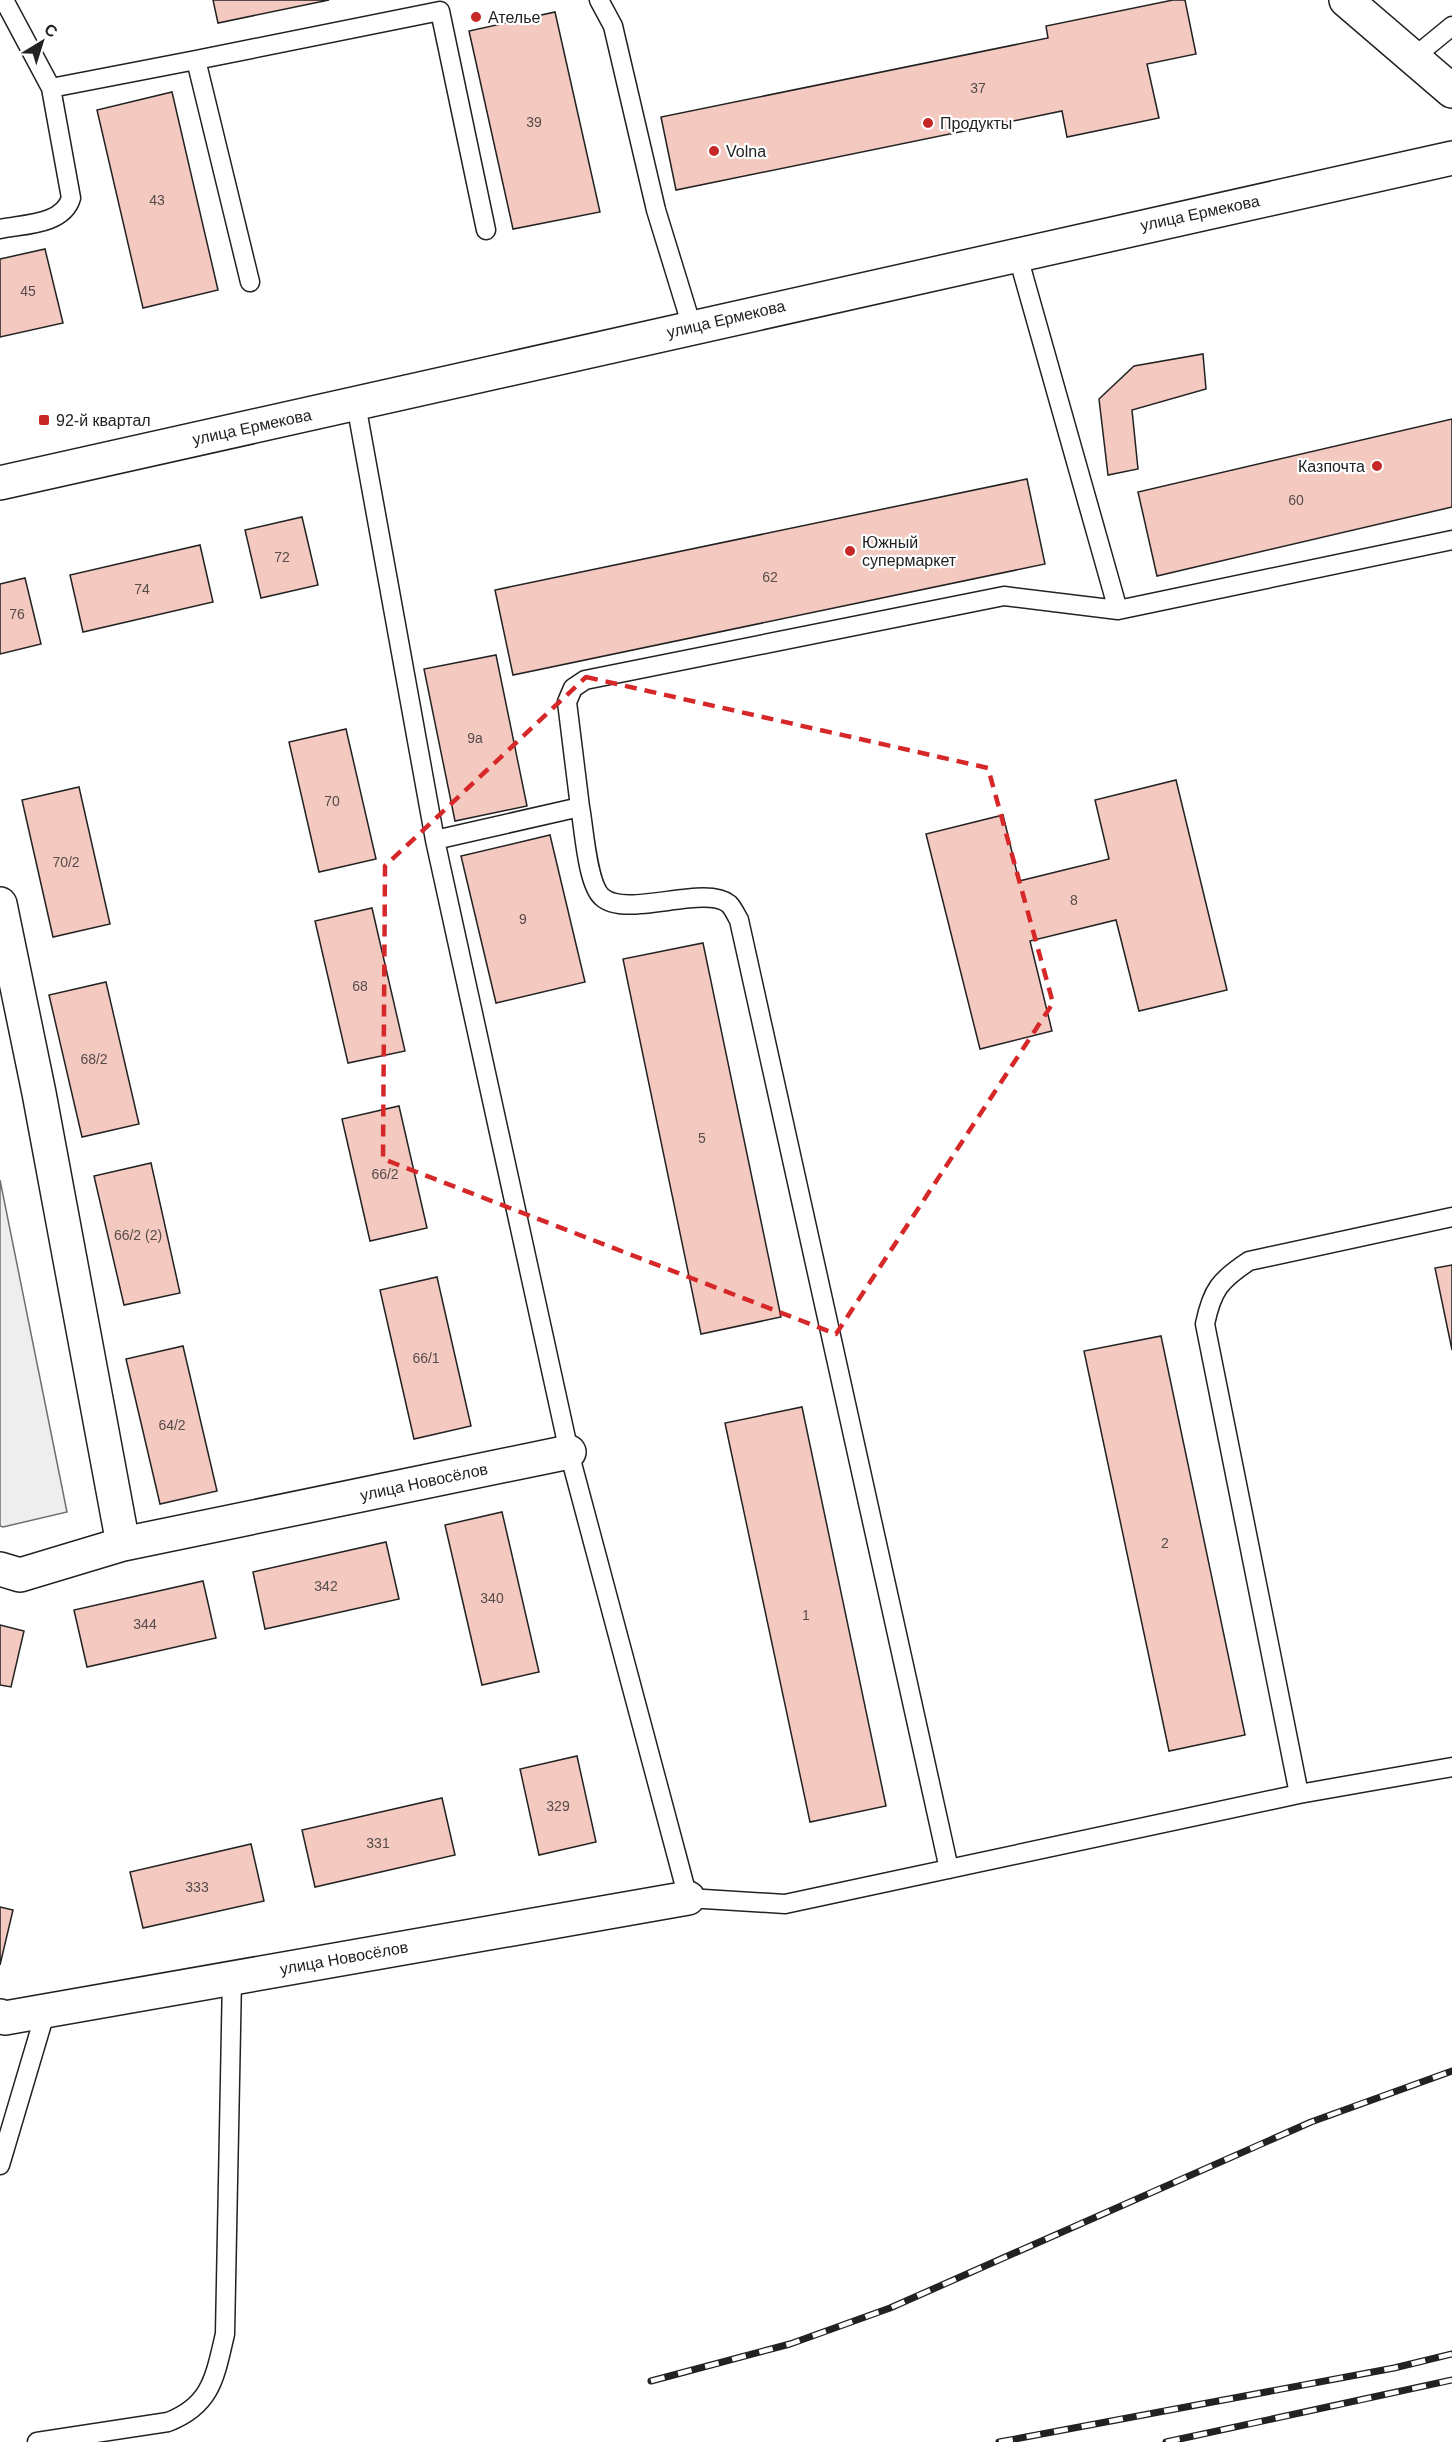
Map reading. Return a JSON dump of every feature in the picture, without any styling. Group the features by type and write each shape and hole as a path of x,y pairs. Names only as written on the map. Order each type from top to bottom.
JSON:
{"street":[{"path":"1346,0 1452,91"},
{"name":"улица Ермекова","path":"0,483 1017,253 1452,158"},
{"path":"0,904 11,1004 123,1544"},
{"name":"улица Новосёлов","path":"0,1569 20,1575 123,1544 569,1452"},
{"name":"улица Новосёлов","path":"0,2016 46,2010 688,1898"}],"lane":[{"path":"0,229 59,217 68,209 71,198 51,88 4,0"},
{"path":"598,0 613,26 656,210 692,327"},
{"path":"51,88 196,60 444,6 486,230"},
{"path":"1413,58 1452,26"},
{"path":"196,60 250,282"},
{"path":"1017,253 1118,610"},
{"path":"356,404 435,840 569,1452 688,1898 785,1904 1299,1794 1452,1767"},
{"path":"949,1869 739,920 728,904 714,898 619,904 602,897 593,881 580,807 567,702 573,688 585,680 1004,596 1118,610 1452,540"},
{"path":"435,840 580,807"},
{"path":"1299,1794 1205,1324 1211,1297 1227,1275 1249,1261 1452,1217"},
{"path":"37,2442 168,2422 188,2414 204,2399 216,2373 225,2334 232,1978"},
{"path":"0,2165 46,2010"}],"highlighted area":[{"path":"586,677 988,768 1053,1003 836,1334 383,1159 385,866"}],"shaded area":[{"path":"0,1180 67,1512 3,1527 0,1526"}],"building":[{"path":"213,0 329,0 218,23"},
{"path":"1173,0 1185,0 1196,54 1147,64 1159,118 1067,137 1062,111 676,190 661,117 1048,38 1046,26"},
{"path":"555,12 600,212 513,229 469,31"},
{"path":"172,92 218,290 143,308 97,110"},
{"path":"45,249 63,323 0,337 0,259"},
{"path":"1203,354 1206,389 1132,410 1138,469 1108,475 1099,399 1134,366"},
{"path":"1452,419 1452,507 1157,576 1138,492"},
{"path":"1027,479 1045,564 513,675 495,590"},
{"path":"302,517 318,585 261,598 245,530"},
{"path":"200,545 213,602 83,632 70,575"},
{"path":"25,578 41,644 0,654 0,584"},
{"path":"496,655 527,806 455,821 424,669"},
{"path":"346,729 376,859 319,872 289,742"},
{"path":"1176,780 1227,990 1139,1011 1116,920 1030,941 1052,1031 980,1049 926,834 1003,815 1019,881 1109,859 1095,800"},
{"path":"79,787 110,924 53,937 22,800"},
{"path":"550,835 585,982 496,1003 461,856"},
{"path":"372,908 405,1051 348,1063 315,921"},
{"path":"703,943 781,1317 701,1334 623,959"},
{"path":"106,982 139,1124 82,1137 49,995"},
{"path":"399,1106 427,1228 370,1241 342,1119"},
{"path":"151,1163 180,1293 124,1305 94,1176"},
{"path":"1452,1265 1452,1350 1435,1268"},
{"path":"437,1277 471,1426 414,1439 380,1290"},
{"path":"1161,1336 1245,1735 1169,1751 1084,1351"},
{"path":"183,1346 217,1491 160,1504 126,1359"},
{"path":"802,1407 886,1806 810,1822 725,1423"},
{"path":"502,1512 539,1672 482,1685 445,1525"},
{"path":"386,1542 399,1599 265,1629 253,1572"},
{"path":"203,1581 216,1638 87,1667 74,1610"},
{"path":"0,1625 24,1631 11,1687 0,1685"},
{"path":"577,1756 596,1842 539,1855 520,1769"},
{"path":"442,1798 455,1855 315,1887 302,1830"},
{"path":"251,1844 264,1901 143,1928 130,1872"},
{"path":"0,1907 13,1910 0,1965"}],"railway":[{"path":"651,2381 790,2344 890,2308 1311,2122 1452,2071"},
{"path":"999,2442 1394,2368 1452,2354"},
{"path":"1166,2442 1452,2380"}],"place":[{"name":"Ателье","path":"476,17"},
{"name":"Продукты","path":"928,123"},
{"name":"Volna","path":"714,151"},
{"name":"92-й квартал","path":"44,420"},
{"name":"Казпочта","path":"1377,466"},
{"name":"Южный супермаркет","path":"850,551"}]}
